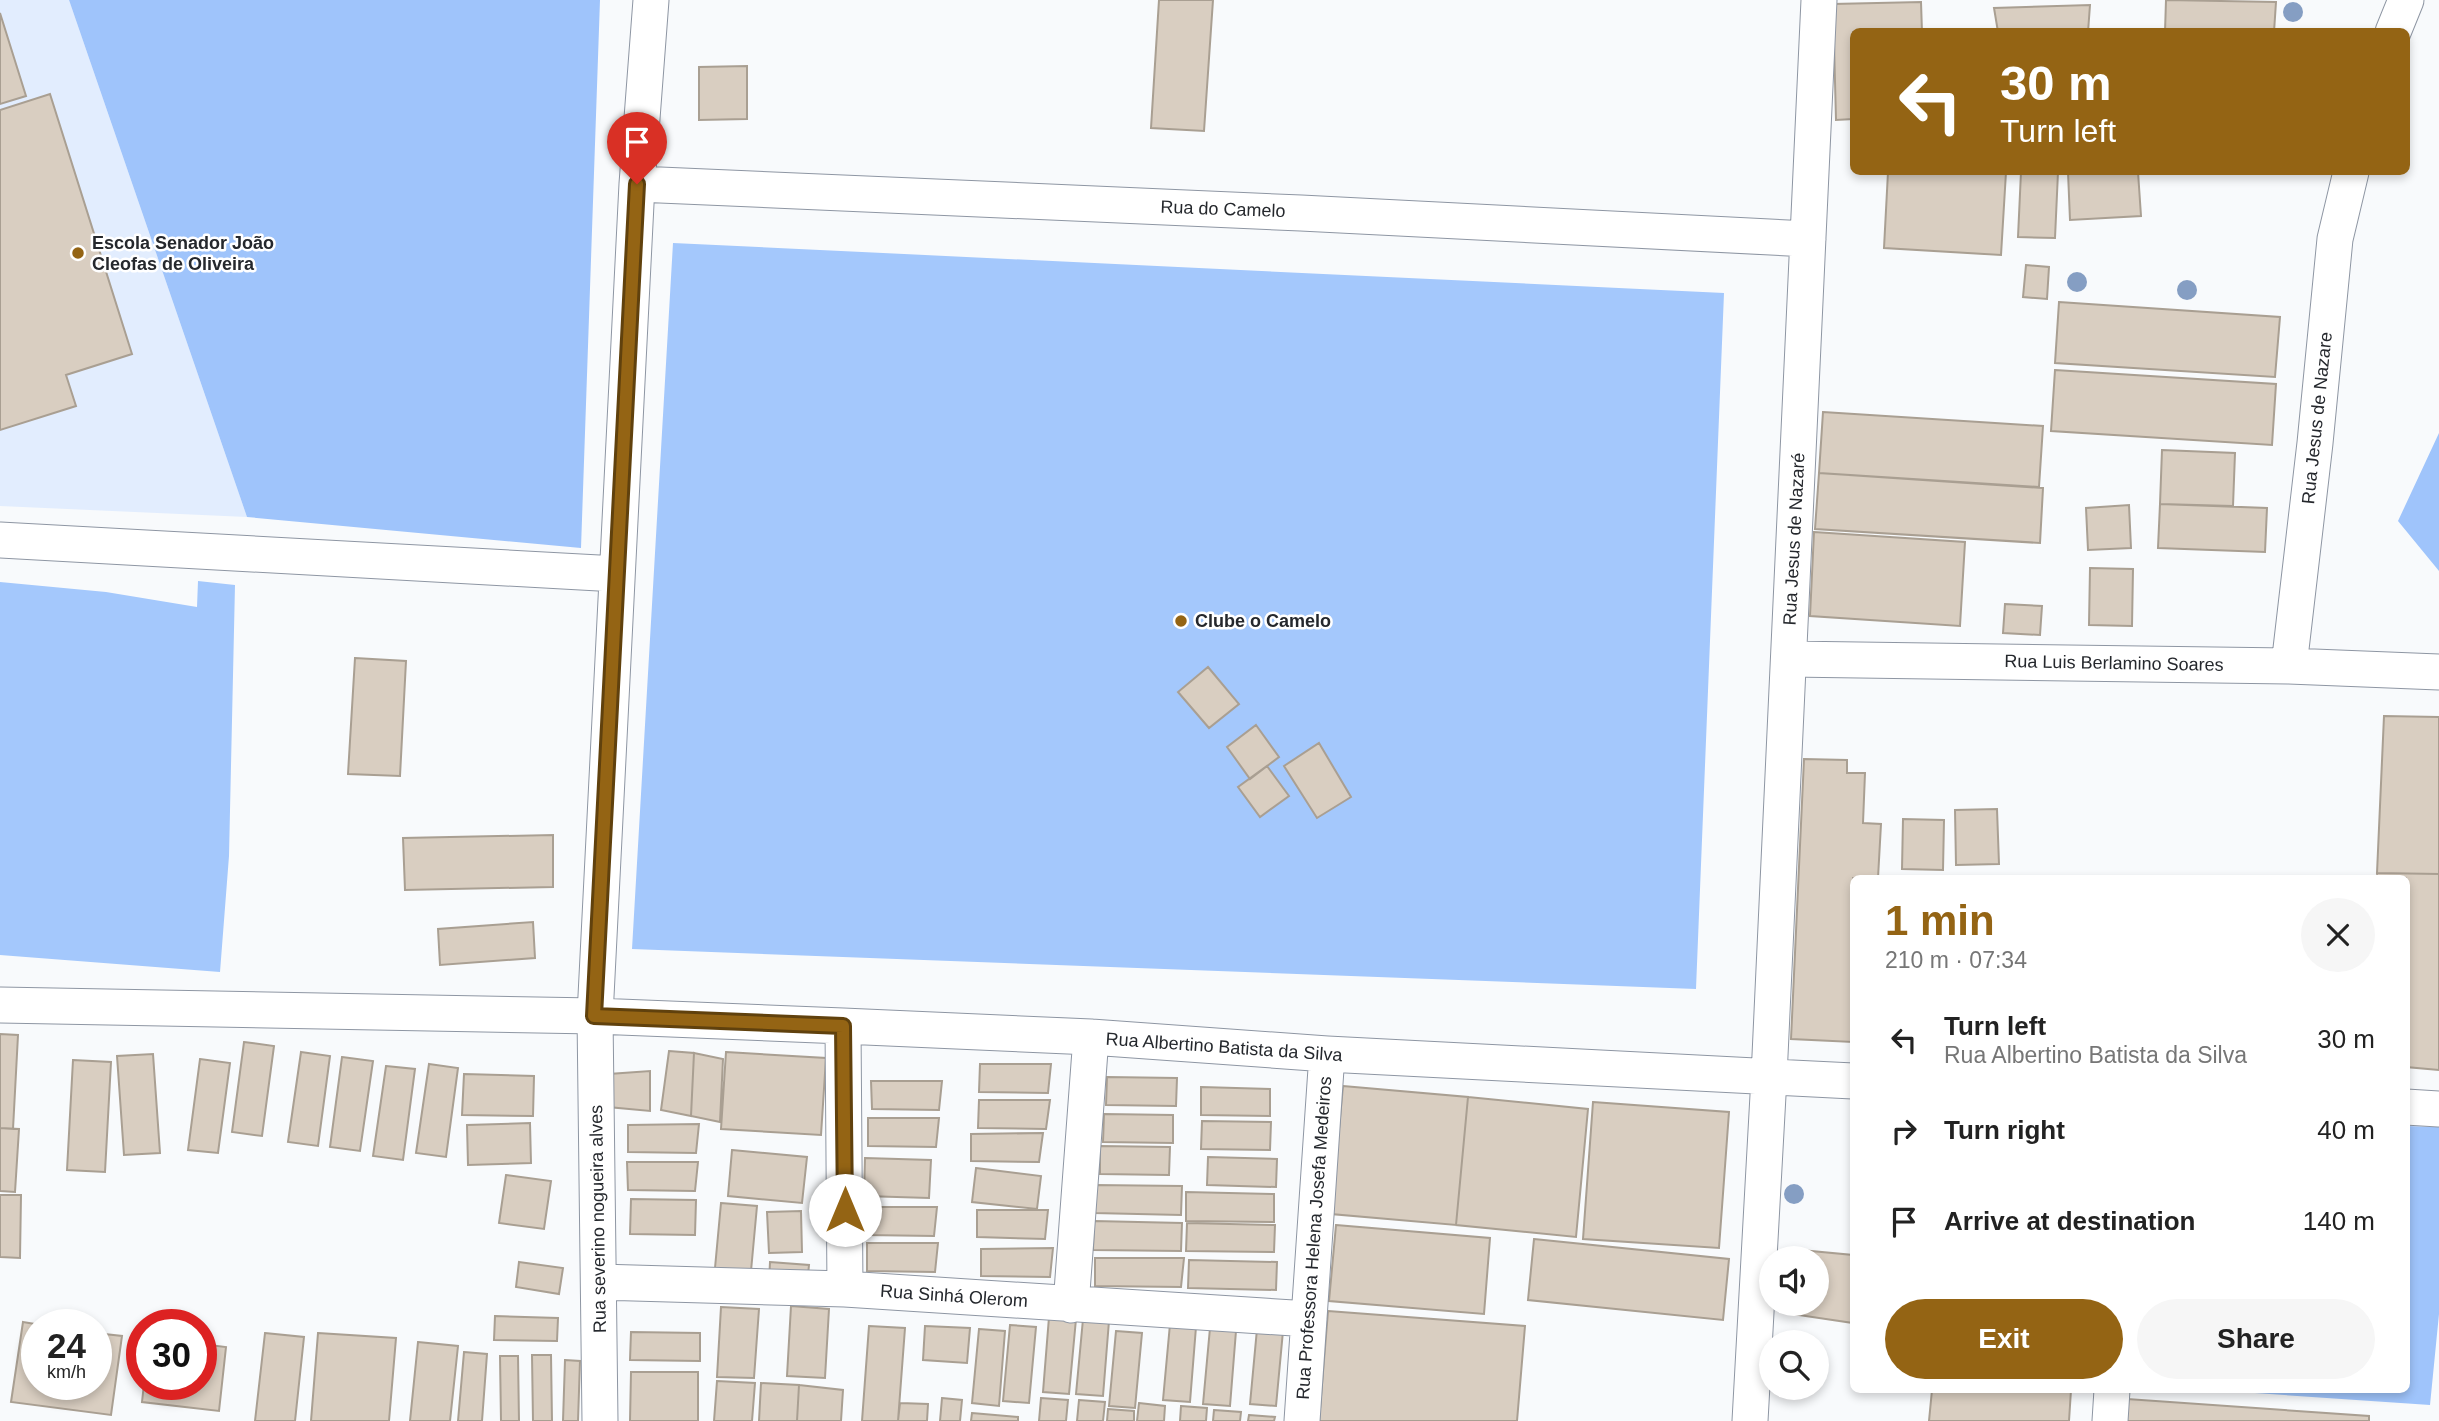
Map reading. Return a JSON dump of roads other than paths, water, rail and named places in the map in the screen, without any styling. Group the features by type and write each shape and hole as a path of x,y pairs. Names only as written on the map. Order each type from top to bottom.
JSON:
{"street":[{"name":"Rua severino nogueira alves","path":"600,1421 594,1016 637,184 651,0"},
{"name":"Rua Jesus de Nazaré","path":"1751,1421 1819,0"},
{"path":"2395,28 2406,0"},
{"name":"Rua Jesus de Nazare","path":"2289,666 2336,239 2350,175"},
{"name":"Rua do Camelo","path":"637,184 1301,213 1808,239"},
{"path":"0,540 617,574"},
{"name":"Rua Luis Berlamino Soares","path":"1789,659 2289,666 2439,672"},
{"name":"Rua Albertino Batista da Silva","path":"0,1005 594,1016 843,1026 1091,1037 1327,1054 1850,1081"},
{"path":"843,1026 845,1289"},
{"path":"1071,1305 1091,1037"},
{"name":"Rua Professora Helena Josefa Medeiros","path":"1301,1421 1327,1054"},
{"path":"2410,1107 2439,1109"},
{"name":"Rua Sinhá Olerom","path":"599,1282 845,1289 1308,1319"},
{"path":"2110,1421 2112,1393"}],"place":[{"name":"Escola Senador João Cleofas de Oliveira","path":"78,253"},
{"name":"Clube o Camelo","path":"1181,621"}]}
